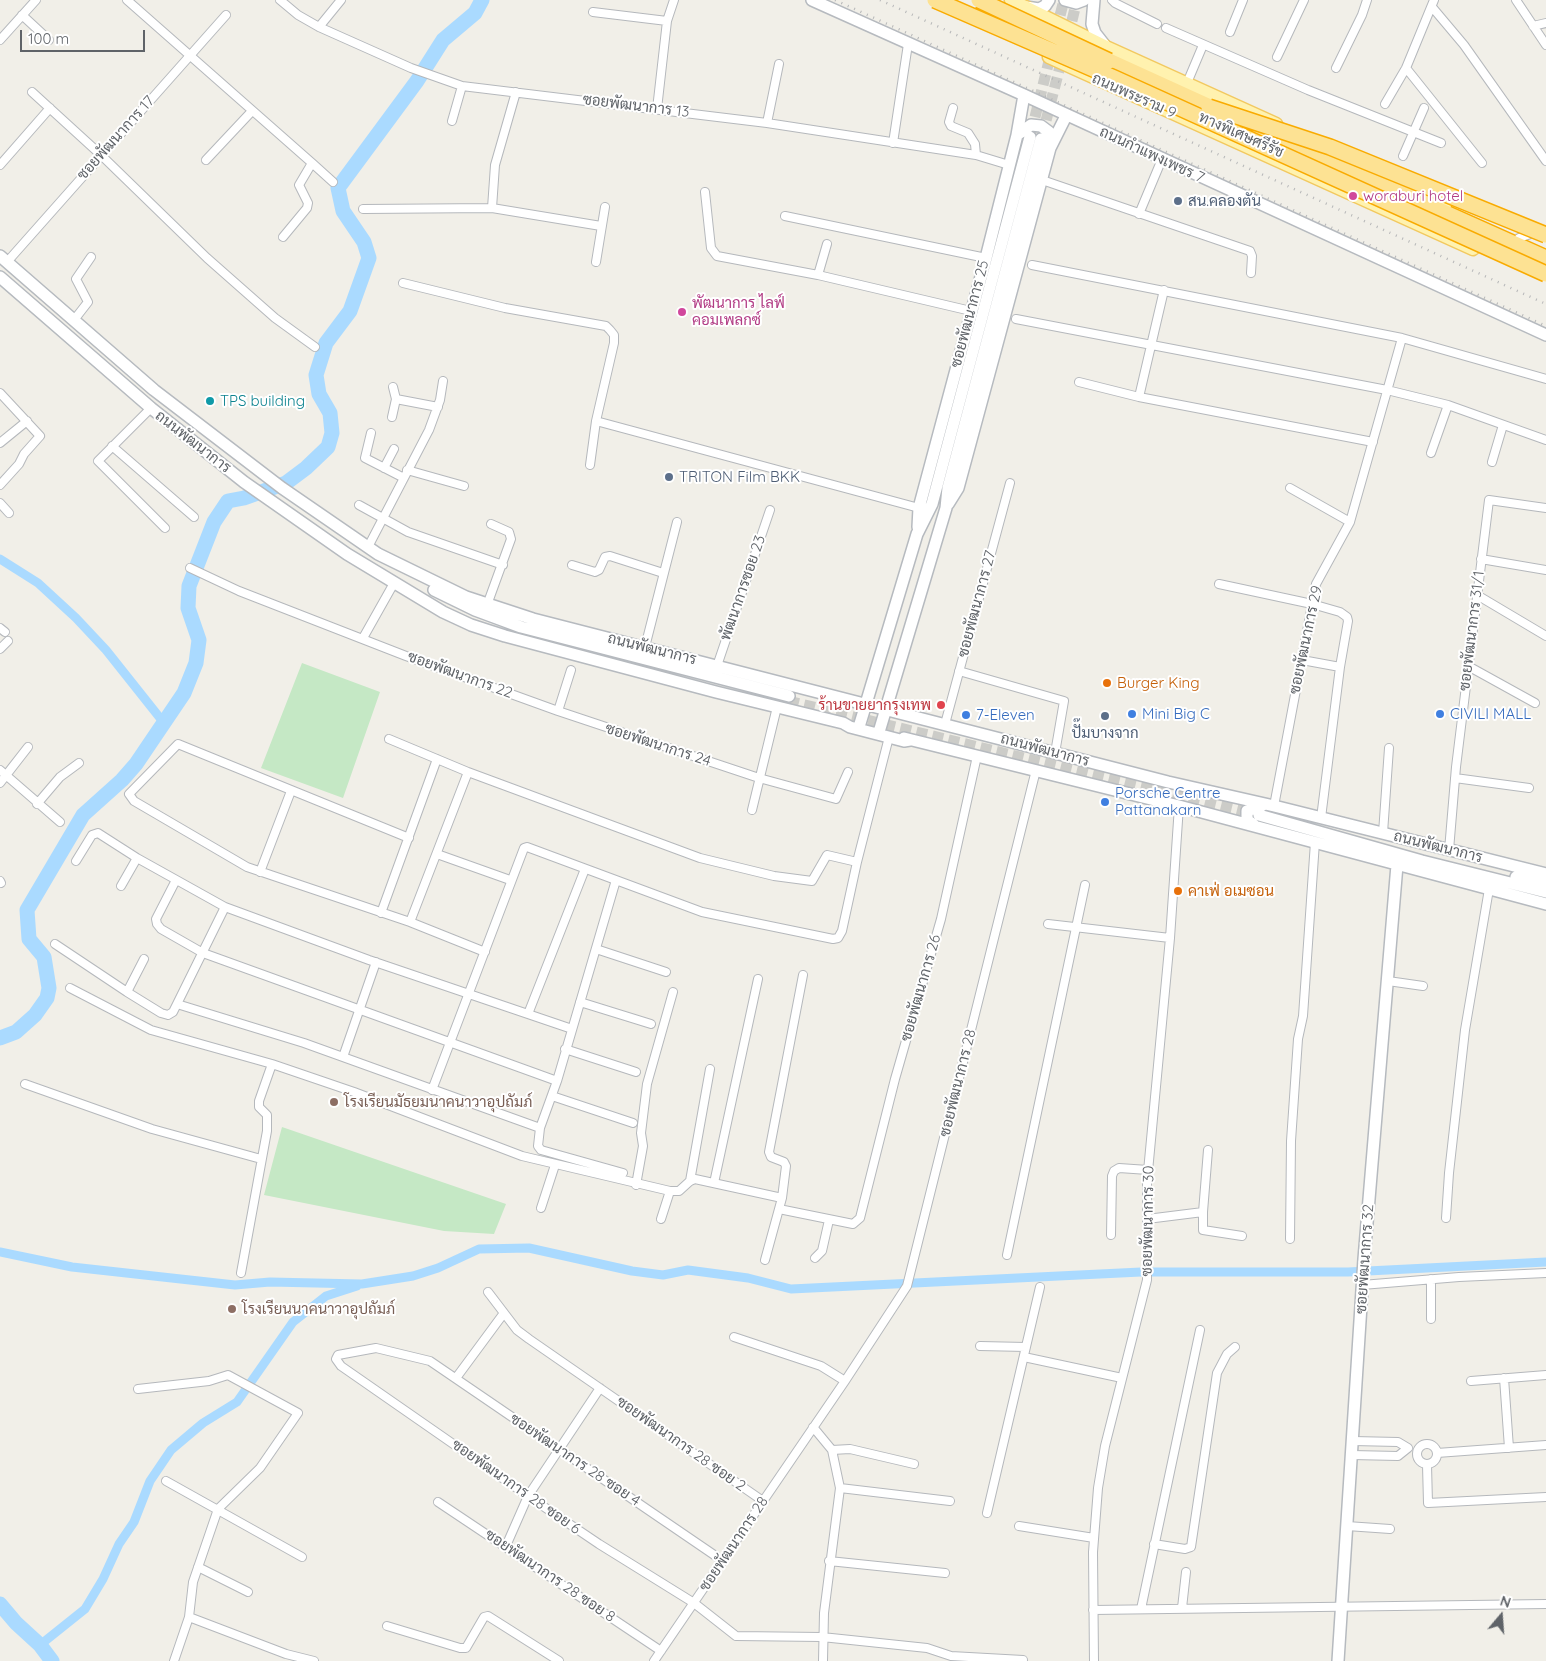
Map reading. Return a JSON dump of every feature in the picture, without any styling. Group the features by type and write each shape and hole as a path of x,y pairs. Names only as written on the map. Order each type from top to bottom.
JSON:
{"highway":[{"name":"ทางพิเศษศรีรัช","path":"979,0 1209,107 1546,258"},
{"name":"ทางพิเศษศรีรัช","path":"942,1 1546,274"},
{"path":"1209,107 1346,154 1546,235"}],"main road":[{"name":"ถนนกำแพงเพชร 7","path":"812,0 1024,95 1066,116 1546,335"},
{"path":"1011,0 1106,47 1546,250"},
{"path":"1024,6 1039,9 1046,6 1049,0"},
{"path":"1065,0 1076,4 1084,0"},
{"path":"1094,0 1092,24 1095,33 1106,47"},
{"name":"ถนนพระราม 9","path":"942,1 1010,38 1090,77 1546,282"},
{"name":"ซอยพัฒนาการ 25","path":"917,534 919,508 986,258 1024,95"},
{"name":"ซอยพัฒนาการ 25","path":"946,508 958,488 1050,148 1066,116"},
{"path":"1016,135 1031,125 1041,126 1046,129 1051,138 1050,148"},
{"name":"ซอยพัฒนาการ 25","path":"859,727 917,534 932,504 1036,138 948,488 946,508 886,709 884,734"},
{"name":"ถนนพัฒนาการ","path":"4,259 154,390 259,471 378,554 444,596 505,622 786,700"},
{"name":"ถนนพัฒนาการ","path":"0,277 151,408 244,482 322,538 398,585 457,613 503,629 786,700 866,704 1055,753 1262,812 1424,855 1546,884"},
{"name":"ถนนพัฒนาการ","path":"378,554 427,579 487,605 533,619 717,666 786,700 850,727 1036,770 1179,806 1321,818 1546,874"},
{"path":"888,630 892,636 900,638 907,636"},
{"path":"843,723 884,734"},
{"name":"ถนนพัฒนาการ","path":"1262,812 1315,842 1546,904"},
{"name":"ถนนพัฒนาการ","path":"1262,812 1422,862 1546,892"},
{"name":"ซอยพัฒนาการ 32","path":"1340,1659 1364,1266 1397,865"}],"street":[{"path":"0,40 36,0"},
{"path":"127,0 332,182"},
{"name":"ซอยพัฒนาการ 13","path":"280,0 298,15 319,27 411,68 462,86 768,123 976,156 1009,165"},
{"path":"319,27 341,0"},
{"path":"657,109 667,21 674,0"},
{"path":"1112,0 1115,4 1157,24"},
{"path":"1230,32 1243,0"},
{"path":"1277,57 1304,0"},
{"path":"1336,68 1362,15 1367,0"},
{"path":"1516,0 1546,45"},
{"path":"1385,104 1406,68 1433,4"},
{"path":"1433,4 1546,161"},
{"path":"593,12 667,21"},
{"path":"22,15 49,40"},
{"name":"ซอยพัฒนาการ 17","path":"4,259 101,155 226,15"},
{"path":"1533,26 1546,23"},
{"path":"1166,28 1441,143"},
{"path":"893,143 908,44"},
{"path":"1187,83 1203,44"},
{"path":"768,123 779,64"},
{"path":"1406,68 1482,162"},
{"path":"452,121 462,86"},
{"path":"32,92 221,270 275,318 315,346"},
{"path":"492,208 495,165 516,92"},
{"path":"0,165 50,108"},
{"path":"953,108 949,122 951,126 968,134 975,144 976,156"},
{"path":"1403,156 1424,108"},
{"path":"206,160 252,111"},
{"path":"1139,214 1162,159"},
{"path":"283,237 308,208 308,203 299,185 312,164"},
{"path":"1042,180 1250,251 1252,256 1251,273"},
{"path":"705,192 714,254 818,275 972,311"},
{"path":"596,262 605,207"},
{"path":"363,209 492,208 601,226"},
{"path":"785,216 986,258"},
{"path":"1519,238 1546,229"},
{"path":"818,275 827,244"},
{"path":"74,320 88,302 76,279 91,257"},
{"path":"1032,265 1402,338 1546,379"},
{"path":"404,283 505,308 606,326 614,335 614,342 596,422 590,465"},
{"path":"1139,397 1164,290"},
{"path":"1016,319 1387,390 1448,405 1546,440"},
{"name":"ซอยพัฒนาการ 29","path":"1262,812 1302,660 1316,584 1350,522 1402,338"},
{"path":"368,547 438,407 443,381"},
{"path":"1079,382 1139,397 1373,442"},
{"path":"392,417 396,399 393,387"},
{"path":"0,394 40,436 0,485"},
{"path":"396,399 438,407"},
{"path":"1431,453 1448,405"},
{"path":"151,408 98,459 100,465 165,528"},
{"path":"0,443 27,421"},
{"path":"596,422 919,508"},
{"path":"1492,462 1503,425"},
{"path":"371,433 365,458 404,478"},
{"path":"112,446 194,517"},
{"path":"384,468 394,449"},
{"path":"407,470 464,486"},
{"name":"ซอยพัฒนาการ 27","path":"945,724 1010,483"},
{"path":"1290,488 1350,522"},
{"name":"ซอยพัฒนาการ 31/1","path":"1448,850 1468,666 1489,500 1546,508"},
{"path":"0,503 9,514"},
{"path":"359,505 412,534 503,565"},
{"name":"พัฒนาการซอย 23","path":"717,666 770,510"},
{"path":"645,647 677,522"},
{"path":"487,605 503,565 510,534 491,524"},
{"path":"572,565 595,572 599,570 605,557 610,556 663,573"},
{"path":"1481,559 1546,570"},
{"name":"ซอยพัฒนาการ 22","path":"191,568 239,591 558,711"},
{"path":"1219,584 1312,604 1340,612 1347,617 1348,621 1340,667 1321,818"},
{"path":"363,638 398,585"},
{"path":"1477,595 1546,636"},
{"path":"0,649 8,641"},
{"path":"1302,660 1340,667"},
{"path":"1468,666 1534,703"},
{"path":"558,711 571,670"},
{"path":"958,672 1064,701 1055,753"},
{"path":"752,810 759,778 786,700"},
{"name":"ซอยพัฒนาการ 24","path":"558,711 759,778 836,799 848,772"},
{"path":"432,1090 470,994 520,854 527,847 702,912 833,939 838,938 842,931 884,734"},
{"path":"389,739 468,772 700,858 765,873 812,881 827,855 857,862"},
{"path":"409,838 178,744 130,794 134,801 247,867 410,922 485,952"},
{"path":"0,783 28,747"},
{"path":"1383,833 1389,748"},
{"name":"ซอยพัฒนาการ 26","path":"829,1220 853,1224 860,1218 895,1079 941,919 977,756"},
{"path":"381,912 437,759"},
{"path":"37,804 60,777 79,763"},
{"path":"0,770 60,822"},
{"name":"ซอยพัฒนาการ 28","path":"654,1661 845,1381 907,1286 1036,770"},
{"path":"410,922 468,772"},
{"path":"1455,778 1529,788"},
{"path":"260,872 291,791"},
{"name":"ซอยพัฒนาการ 30","path":"1094,1661 1094,1538 1100,1471 1147,1280 1148,1170 1170,938 1179,806"},
{"path":"76,861 95,833 225,907 376,962 572,1029"},
{"path":"1290,1239 1291,1141 1315,842"},
{"path":"436,854 510,880"},
{"path":"121,886 137,858"},
{"path":"528,1014 585,869"},
{"path":"176,880 156,919 157,924 162,929 203,953 451,1041 557,1081"},
{"path":"616,880 557,1081 540,1128 538,1146 541,1150 623,1173"},
{"path":"1006,1255 1085,885"},
{"path":"1446,1218 1449,1173 1465,1030 1489,889"},
{"path":"55,944 164,1015 171,1014 225,907"},
{"path":"1048,924 1170,938"},
{"path":"596,949 666,972"},
{"path":"127,992 144,959"},
{"path":"343,1057 376,962"},
{"path":"765,1260 782,1198 786,1166 784,1162 770,1157 768,1152 803,975"},
{"path":"714,1183 758,979"},
{"path":"1388,981 1423,986"},
{"path":"70,988 151,1030 272,1064 354,1092 480,1142 556,1165 670,1192 679,1190 690,1181 710,1069"},
{"path":"636,1185 643,1146 640,1133 643,1102 673,992"},
{"path":"580,1002 651,1024"},
{"path":"177,1004 343,1057 540,1128"},
{"path":"565,1049 636,1072"},
{"path":"242,1273 268,1121 267,1115 259,1107 259,1101 272,1064"},
{"path":"25,1084 152,1129 261,1159"},
{"path":"552,1096 633,1123"},
{"path":"1208,1150 1203,1212 1204,1230 1242,1236"},
{"path":"541,1208 556,1165"},
{"path":"1111,1235 1112,1176 1114,1171 1119,1168 1148,1170"},
{"path":"690,1181 714,1183 782,1198"},
{"path":"661,1219 670,1192"},
{"path":"779,1209 829,1220 822,1251 815,1258"},
{"path":"1147,1219 1203,1212"},
{"path":"1363,1283 1546,1273"},
{"path":"1430,1279 1431,1319"},
{"path":"987,1514 1040,1287"},
{"name":"ซอยพัฒนาการ 28 ซอย 2","path":"488,1292 517,1330 763,1501"},
{"path":"456,1378 504,1314"},
{"path":"1141,1609 1200,1330"},
{"path":"734,1337 821,1366 845,1381"},
{"path":"980,1346 1026,1347"},
{"name":"ซอยพัฒนาการ 28 ซอย 4","path":"342,1366 336,1359 338,1355 376,1348 426,1360 456,1378 723,1561"},
{"path":"1154,1544 1185,1549 1191,1547 1217,1373 1227,1354 1235,1348"},
{"path":"1024,1357 1122,1378"},
{"name":"ซอยพัฒนาการ 28 ซอย 6","path":"342,1366 599,1544 694,1603 736,1636 822,1637 927,1648 950,1658 1023,1660"},
{"path":"1471,1381 1546,1375"},
{"path":"138,1389 209,1382 228,1376 298,1412 260,1468 218,1509 193,1582 189,1617 174,1661"},
{"path":"1504,1378 1509,1448"},
{"name":"ซอยพัฒนาการ 28 ซอย 2","path":"506,1546 528,1496 557,1449 600,1388"},
{"path":"813,1428 832,1450 840,1488 829,1561 822,1637 823,1661"},
{"path":"1353,1441 1398,1442 1408,1448 1418,1450"},
{"path":"1428,1444 1434,1447 1437,1453 1436,1460 1427,1465 1418,1460 1418,1450 1422,1445 1428,1444"},
{"path":"1437,1453 1546,1445"},
{"path":"1352,1455 1398,1456 1408,1448"},
{"path":"832,1450 850,1449 914,1464"},
{"path":"1427,1465 1428,1503 1546,1497"},
{"path":"166,1481 302,1557"},
{"path":"840,1488 950,1501"},
{"name":"ซอยพัฒนาการ 28 ซอย 8","path":"438,1502 661,1651"},
{"path":"1019,1526 1094,1538"},
{"path":"1347,1526 1390,1528"},
{"path":"829,1561 946,1573"},
{"path":"198,1567 248,1592"},
{"path":"1182,1608 1186,1572"},
{"path":"1093,1610 1546,1604"},
{"path":"387,1626 460,1648 466,1648 484,1617 488,1616 559,1661"},
{"path":"189,1617 286,1654 314,1661"}],"green space":[{"path":"302,663 380,692 343,798 261,768"},
{"path":"282,1127 506,1204 494,1234 444,1231 264,1195"}],"waterway":[{"path":"0,1038 16,1032 35,1015 47,998 49,988 44,957 29,939 27,910 83,815 122,780 136,764 184,693 196,663 199,640 188,608 189,586 214,522 228,501 244,498 286,483 306,468 328,447 332,433 330,413 319,394 316,375 326,343 350,311 369,258 364,242 343,211 338,188 417,81 443,40 475,13 482,0"},
{"path":"0,559 38,583 76,618 106,650 164,723"},
{"path":"0,1252 72,1267 235,1285 270,1282 362,1284 413,1276 438,1268 479,1249 529,1248 632,1271 663,1275 688,1270 748,1278 791,1289 1141,1272 1348,1272 1546,1262"},
{"path":"40,1645 85,1609 103,1579 119,1544 134,1522 150,1481 171,1450 203,1423 237,1402 293,1322 326,1296 357,1286"},
{"path":"0,1604 16,1623 40,1645 52,1661"}],"tunnel":[{"path":"1056,31 1064,0"},
{"path":"1068,37 1077,0"},
{"path":"1031,133 1052,49"},
{"path":"1042,136 1063,55"},
{"path":"788,701 1255,814"}],"railway":[{"path":"835,0 1546,326"},
{"path":"880,0 1546,304"}],"place":[{"name":"woraburi hotel","path":"1353,196"},
{"name":"สน.คลองตัน","path":"1178,201"},
{"name":"พัฒนาการ ไลฟ์ คอมเพลกซ์","path":"682,312"},
{"name":"TPS building","path":"210,401"},
{"name":"TRITON Film BKK","path":"669,477"},
{"name":"Burger King","path":"1107,683"},
{"name":"ร้านขายยากรุงเทพ","path":"941,705"},
{"name":"Mini Big C","path":"1132,714"},
{"name":"CIVILI MALL","path":"1440,714"},
{"name":"7-Eleven","path":"966,715"},
{"name":"ปั๊มบางจาก","path":"1105,716"},
{"name":"Porsche Centre Pattanakarn","path":"1105,802"},
{"name":"คาเฟ่ อเมซอน","path":"1178,891"},
{"name":"โรงเรียนมัธยมนาคนาวาอุปถัมภ์","path":"334,1102"},
{"name":"โรงเรียนนาคนาวาอุปถัมภ์","path":"232,1309"}]}
